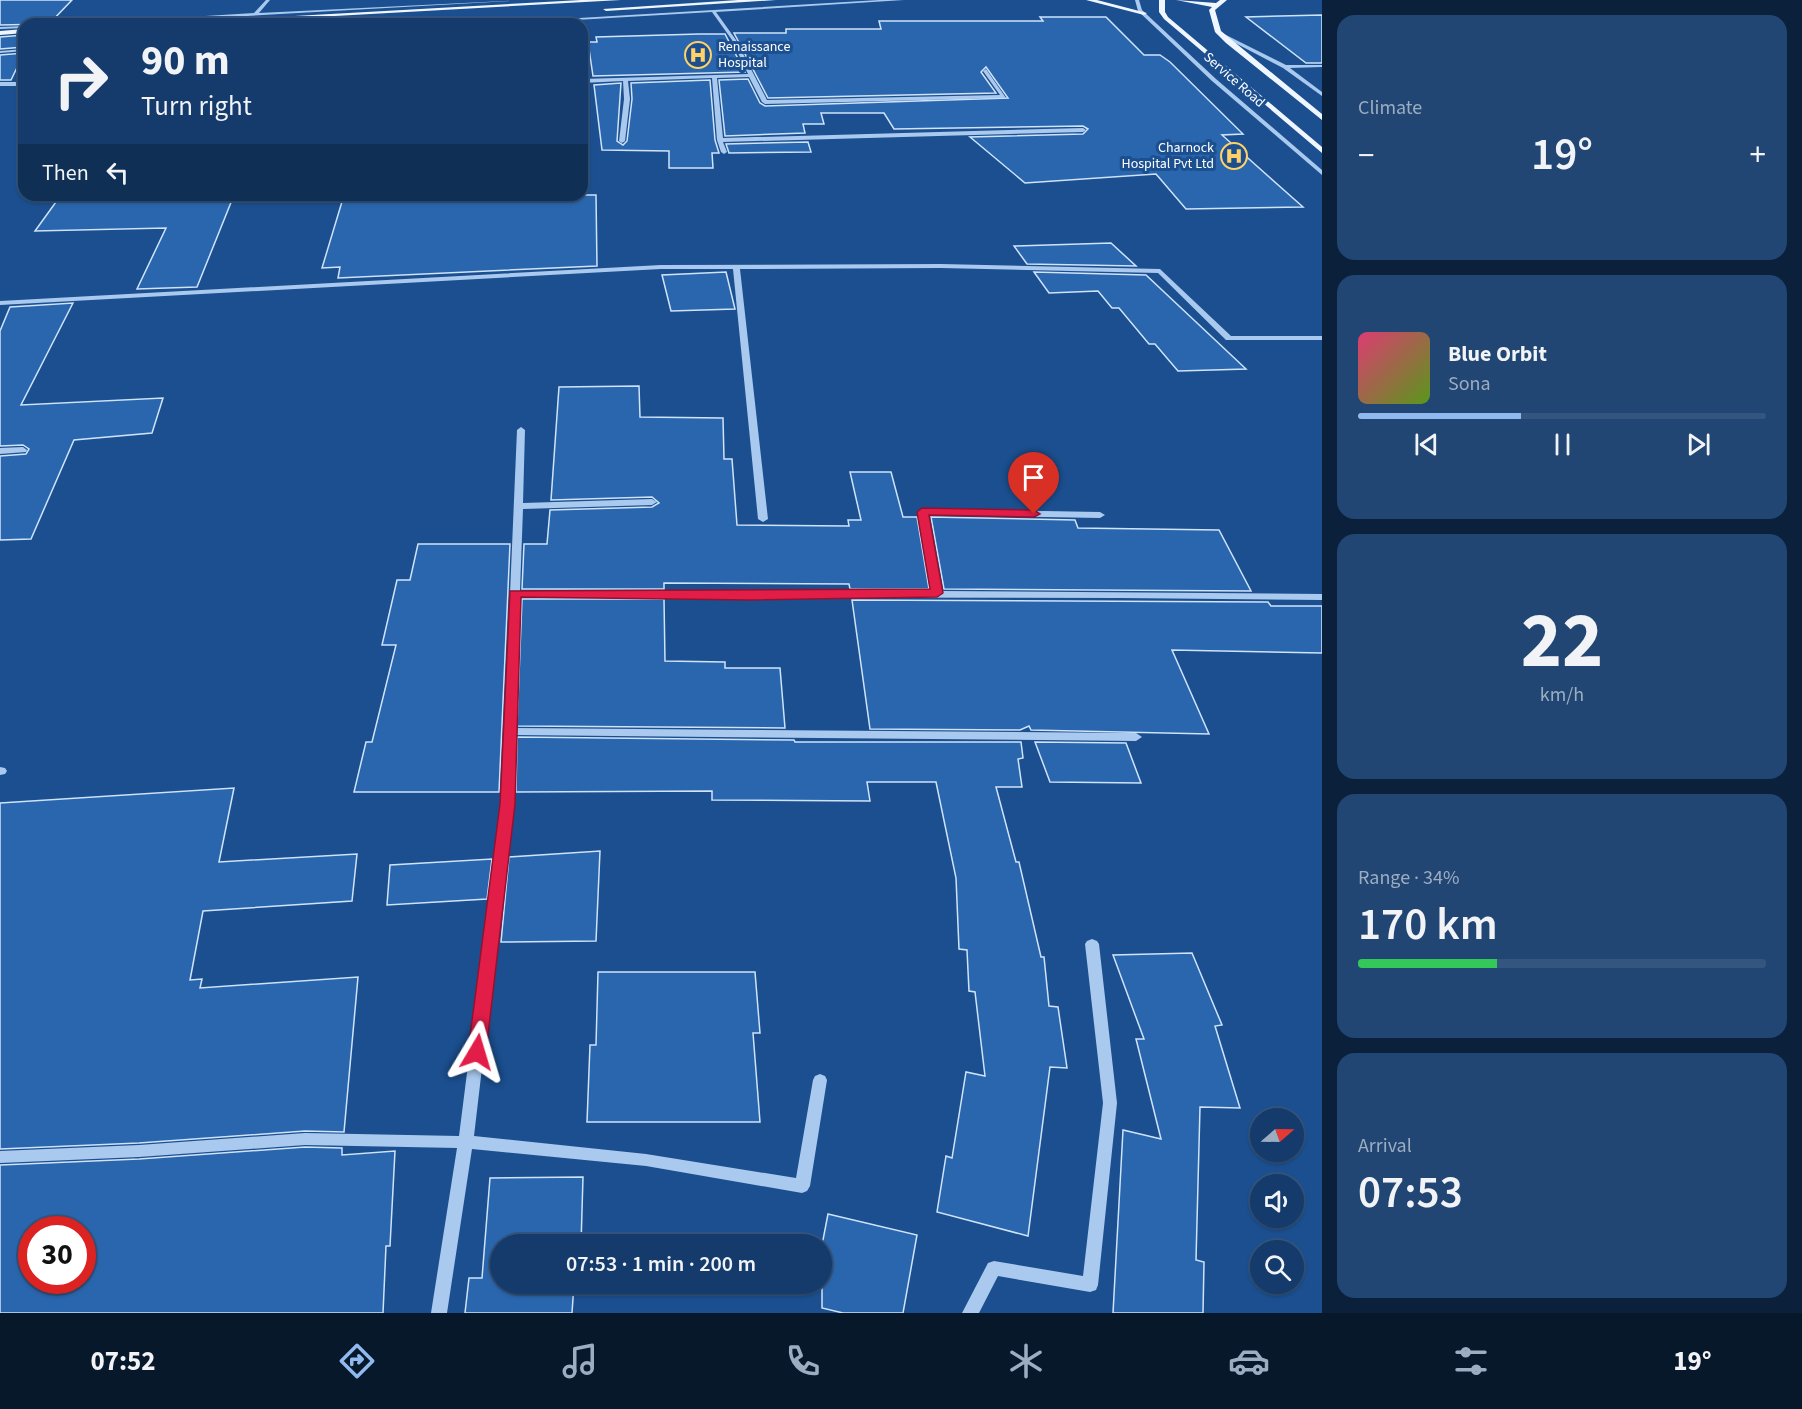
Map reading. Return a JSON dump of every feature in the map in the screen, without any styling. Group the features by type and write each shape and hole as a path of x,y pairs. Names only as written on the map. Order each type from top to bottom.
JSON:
{"main road":[{"path":"268,18 618,0"},
{"path":"511,18 773,0"},
{"path":"1089,0 1144,13"},
{"path":"1162,0 1162,12 1166,18 1322,151"},
{"path":"1179,0 1215,5 1224,0"},
{"path":"1215,5 1212,16 1218,32 1322,118"},
{"path":"0,33 18,30"},
{"path":"8,42 18,41"}],"street":[{"path":"256,14 268,0"},
{"path":"185,18 525,0"},
{"path":"533,18 902,0"},
{"name":"Service Road","path":"1137,0 1144,13 1214,80 1322,173"},
{"path":"713,11 734,39 765,102 1004,97 986,71"},
{"path":"0,28 18,29"},
{"name":"Service Road","path":"1218,32 1285,67 1322,94"},
{"path":"0,52 18,50"},
{"path":"1285,67 1322,66"},
{"path":"588,81 751,75"},
{"path":"714,77 720,140 724,152"},
{"path":"622,141 627,99 625,80"},
{"path":"0,84 18,84"},
{"path":"720,140 1083,130"},
{"path":"0,303 661,267 942,266 1160,271 1229,338 1322,338"},
{"path":"736,268 763,519"},
{"path":"439,1313 466,1142 507,804 520,506 521,430"},
{"path":"0,451 23,450"},
{"path":"520,506 652,502"},
{"path":"937,593 922,512 1100,515"},
{"path":"515,594 749,596 937,593 1322,597"},
{"path":"510,731 1136,737"},
{"path":"970,1313 994,1268 1090,1285 1110,1103 1092,944"},
{"path":"0,1157 139,1151 305,1139 466,1142 646,1160 802,1186 820,1080"}],"building":[{"path":"0,0 72,0 55,18 18,18 18,25 0,25"},
{"path":"1322,15 1322,63 1306,63 1246,17"},
{"path":"1040,17 1106,17 1144,55 1160,55 1170,62 1243,134 1222,135 1303,207 1186,209 1156,174 1025,183 970,137 1083,134 1088,129 1083,126 894,129 884,113 821,113 824,124 803,124 805,133 725,136 719,80 748,79 760,103 765,106 1008,98 986,67 981,72 996,93 768,98 734,33 786,33 786,29 881,29 879,21 1043,21"},
{"path":"725,34 745,72 593,76 588,42 597,42 596,37"},
{"path":"18,36 18,48 0,49 0,37"},
{"path":"18,54 18,65 11,80 0,80 0,55"},
{"path":"710,80 715,140 719,153 712,153 713,168 669,168 669,151 602,150 594,85 621,83 617,141 623,145 627,141 632,99 631,83"},
{"path":"808,142 811,152 729,153 726,144"},
{"path":"588,195 596,195 597,266 338,278 340,267 322,268 342,201 588,201"},
{"path":"57,201 232,201 197,287 137,289 166,228 35,231"},
{"path":"1111,243 1136,266 1027,264 1014,246"},
{"path":"726,272 735,309 671,311 662,275"},
{"path":"1034,272 1146,275 1246,369 1178,371 1155,344 1149,344 1119,308 1112,308 1098,291 1049,293"},
{"path":"73,303 21,405 163,398 152,433 74,440 31,539 0,540 0,456 26,454 29,449 23,445 0,446 0,331 10,307"},
{"path":"639,386 640,417 723,418 724,459 732,459 737,525 849,526 848,520 861,520 850,472 891,472 903,517 917,517 929,589 850,589 849,584 664,583 664,589 522,589 524,544 547,544 550,510 652,507 659,503 652,497 551,500 559,387"},
{"path":"931,517 1075,520 1078,528 1219,530 1251,591 944,589"},
{"path":"418,544 510,544 499,792 354,792 366,742 372,742 396,645 382,645 397,580 410,580"},
{"path":"522,599 664,599 665,661 725,662 725,668 780,668 785,728 517,726"},
{"path":"852,600 1268,602 1271,606 1322,606 1322,653 1172,650 1209,734 1031,730 1029,726 1020,730 870,729"},
{"path":"517,737 794,740 795,742 1021,742 1023,758 1018,759 1022,787 996,787 1016,862 1019,862 1041,957 1044,957 1049,1006 1058,1007 1067,1068 1050,1067 1028,1236 937,1212 946,1156 952,1158 966,1072 985,1076 975,992 969,991 967,950 959,949 956,878 936,782 867,782 870,801 712,800 712,791 516,792"},
{"path":"1035,742 1126,743 1141,783 1050,782"},
{"path":"234,788 219,862 357,854 352,901 203,911 190,980 202,979 200,988 358,977 344,1132 305,1131 139,1143 0,1149 0,803"},
{"path":"600,851 596,941 501,942 509,857"},
{"path":"492,859 487,899 387,905 390,865"},
{"path":"1192,953 1222,1025 1215,1026 1240,1108 1200,1107 1196,1260 1204,1262 1203,1313 1113,1313 1123,1130 1161,1139 1136,1039 1144,1039 1113,955"},
{"path":"598,972 755,972 760,1033 753,1033 760,1122 587,1122 590,1045 596,1045"},
{"path":"305,1147 342,1148 342,1155 395,1151 390,1246 386,1246 383,1313 0,1313 0,1165 139,1159"},
{"path":"583,1177 581,1234 490,1234 490,1294 573,1294 572,1313 465,1313 469,1278 482,1278 490,1178"},
{"path":"828,1214 917,1235 903,1313 843,1313 822,1308 822,1294 832,1294 832,1234 824,1234"}],"place":[{"name":"Renaissance Hospital","path":"698,55"},
{"name":"Charnock Hospital Pvt Ltd","path":"1234,156"}],"route":[{"path":"477,1052 507,804 515,594 749,596 937,593 922,512 1034,514"}]}
